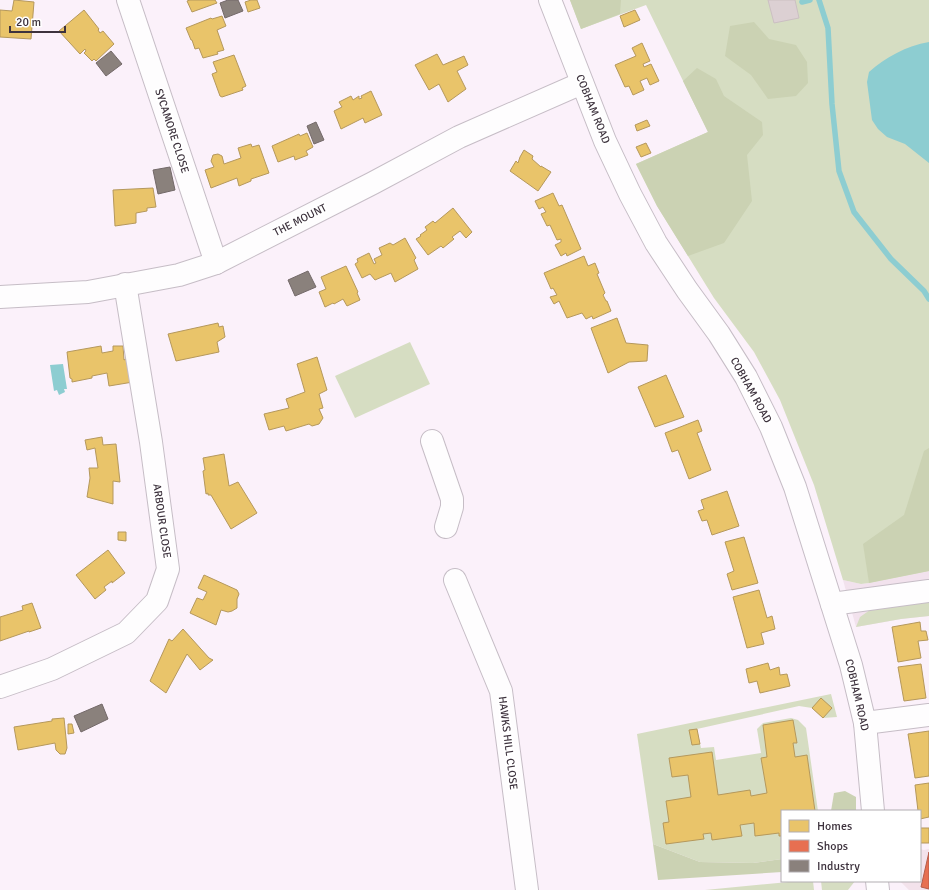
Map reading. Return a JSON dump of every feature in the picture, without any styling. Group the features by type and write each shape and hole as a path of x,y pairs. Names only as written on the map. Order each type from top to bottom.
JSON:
{"street":[{"name":"SYCAMORE CLOSE","path":"128,0 216,263"},
{"name":"COBHAM ROAD","path":"550,0 605,141 627,188 656,243 742,370 771,427 796,487 851,664 865,724 873,810"},
{"name":"THE MOUNT","path":"0,297 88,292 179,275 216,263 460,137 582,83"},
{"name":"ARBOUR CLOSE","path":"0,687 52,669 126,632 156,601 168,569 151,442 125,284"},
{"path":"432,441 452,499 452,506 446,527"},
{"name":"HAWKS HILL CLOSE","path":"456,580 501,691 527,890"},
{"path":"832,604 929,591"},
{"path":"865,724 929,715"}],"shaded area":[{"path":"929,571 929,616 901,619 856,627 843,580 861,584"},
{"path":"921,849 929,849 929,890 909,890 901,882 921,882"}],"green space":[{"path":"570,0 929,0 929,571 861,584 843,580 814,485 780,400 754,352 714,298 657,206 636,164 708,132 646,5 581,29"},
{"path":"570,0 621,0 620,14 581,29"},
{"path":"754,22 769,39 796,45 807,62 808,83 796,96 768,99 751,75 725,56 730,26"},
{"path":"697,68 716,79 724,96 762,122 763,135 747,155 752,201 724,243 688,256 657,206 636,164 708,132 683,81"},
{"path":"410,342 430,384 355,418 335,376"},
{"path":"929,448 929,571 869,583 863,544 904,515 924,451"},
{"path":"929,599 929,616 901,619 856,627 860,617 877,605"},
{"path":"831,694 837,717 823,718 812,708 799,706 697,729 701,748 714,747 716,760 761,753 757,729 763,723 791,718 798,720 806,728 818,810 781,810 781,859 753,863 700,862 653,844 637,734"},
{"path":"845,791 856,797 856,810 831,810 834,793"},
{"path":"653,844 700,862 753,863 781,859 781,872 658,880"},
{"path":"789,882 813,882 814,890 705,890"},
{"path":"821,882 854,882 848,890 822,890"}],"water":[{"path":"929,42 929,163 905,144 887,137 878,129 872,120 867,82 869,72 889,57 912,46"},
{"path":"63,364 67,389 64,389 65,392 59,395 57,390 54,391 50,365"}],"building: Homes":[{"path":"14,0 34,2 31,39 0,37 0,10 12,11"},
{"path":"215,0 217,3 192,12 187,1"},
{"path":"257,0 260,8 248,12 245,2"},
{"path":"84,10 99,29 98,30 100,33 103,31 114,44 96,61 94,59 92,61 84,53 86,51 85,49 80,54 59,31"},
{"path":"635,10 640,20 624,27 620,16"},
{"path":"222,16 226,26 217,30 224,50 217,52 218,54 203,58 199,48 195,49 186,28 211,18"},
{"path":"642,43 650,61 643,64 644,67 651,64 659,81 650,85 647,78 640,81 644,90 633,95 629,86 625,87 615,65 636,56 632,48"},
{"path":"437,54 443,65 464,56 468,65 457,71 466,89 448,102 439,84 429,90 415,65"},
{"path":"234,55 246,86 242,88 243,90 222,97 220,96 212,74 217,72 213,62"},
{"path":"371,91 382,115 365,123 363,118 341,129 334,111 342,107 339,102 351,96 353,100 359,96 359,99 362,98 361,96"},
{"path":"647,120 650,126 637,131 635,125"},
{"path":"307,133 313,147 306,151 308,155 295,160 294,156 278,162 272,146 299,134 300,136"},
{"path":"646,143 651,153 641,157 636,147"},
{"path":"251,144 252,147 259,145 269,173 251,179 251,181 239,186 237,178 211,188 205,170 214,167 211,161 213,155 218,154 222,156 224,164 241,158 238,148"},
{"path":"524,150 533,156 532,159 541,167 551,172 538,191 510,171 516,161 518,163"},
{"path":"153,188 156,207 147,208 147,211 136,213 136,223 115,226 113,190"},
{"path":"553,193 559,206 562,205 581,249 567,256 566,253 561,256 555,245 561,242 561,239 557,240 550,225 547,226 541,214 546,212 543,207 539,209 535,201"},
{"path":"453,208 472,232 466,238 460,231 452,237 454,239 443,248 441,246 428,255 416,239 427,230 425,227 433,221 435,223"},
{"path":"405,238 416,258 414,260 418,269 395,282 391,273 375,280 370,274 362,278 355,264 358,262 357,259 369,253 374,264 376,263 374,259 382,255 379,248 390,243 393,245"},
{"path":"584,256 588,266 595,263 599,273 597,274 605,293 603,295 611,311 593,319 592,316 586,319 582,313 567,318 559,301 554,304 550,297 557,295 553,288 551,289 544,273"},
{"path":"346,266 360,300 347,306 343,299 325,307 319,292 326,289 321,277"},
{"path":"617,318 626,343 648,345 647,361 629,362 608,373 591,328"},
{"path":"218,323 219,327 223,326 225,337 217,342 219,352 176,361 168,334"},
{"path":"101,346 102,353 113,351 113,346 123,346 124,360 130,357 133,382 109,386 107,373 72,382 72,379 70,378 67,352"},
{"path":"317,357 327,390 319,394 323,408 319,409 323,418 319,424 312,426 309,424 286,431 284,426 269,430 264,414 289,408 286,399 305,392 297,364"},
{"path":"666,375 684,417 655,427 638,387"},
{"path":"698,420 702,431 697,433 711,470 689,479 678,450 672,452 665,433"},
{"path":"102,437 103,445 116,444 120,482 113,481 113,504 87,497 90,478 89,468 98,468 95,448 87,450 85,440"},
{"path":"224,454 229,486 238,482 257,513 231,529 211,495 208,495 208,493 206,494 203,471 205,470 203,458"},
{"path":"727,491 739,526 712,535 707,520 702,521 698,511 704,509 701,500"},
{"path":"118,532 126,532 126,541 118,540"},
{"path":"744,537 758,583 732,590 727,574 734,571 725,542"},
{"path":"108,550 125,573 104,587 106,590 95,599 76,575"},
{"path":"204,575 237,590 239,594 237,599 237,608 228,612 221,610 216,625 190,613 197,598 203,600 207,592 198,588"},
{"path":"759,590 767,618 772,616 775,629 761,633 764,644 747,648 733,597"},
{"path":"32,603 41,628 0,641 0,617 23,610 22,606"},
{"path":"920,622 921,631 926,631 928,640 918,641 921,658 898,662 892,627"},
{"path":"183,629 209,658 213,660 200,670 187,654 166,693 150,681 169,639 172,641"},
{"path":"768,663 770,670 779,667 780,675 787,674 790,686 760,693 757,681 749,683 746,669"},
{"path":"921,664 926,698 904,701 898,667"},
{"path":"821,698 832,708 823,718 812,708"},
{"path":"64,718 67,748 65,754 60,754 56,750 55,743 18,750 14,727"},
{"path":"793,720 797,743 793,743 795,757 807,755 815,810 781,810 781,836 779,836 779,833 755,836 754,823 740,825 742,836 712,840 711,833 703,834 704,839 666,844 663,823 669,822 666,801 691,797 688,775 672,777 669,758 712,752 718,795 750,790 751,796 767,793 761,758 767,757 763,725"},
{"path":"68,724 72,724 74,733 68,734"},
{"path":"697,729 700,744 692,745 689,730"},
{"path":"929,731 929,776 915,778 908,734"},
{"path":"929,783 929,817 921,819 921,810 918,810 915,785"},
{"path":"921,828 929,828 929,843 921,843"}],"building: Shops":[{"path":"929,852 929,889 921,887"}],"building: Industry":[{"path":"228,0 238,0 243,11 225,18 220,3"},
{"path":"111,51 122,64 106,76 96,63"},
{"path":"316,122 324,140 314,144 307,126"},
{"path":"170,167 175,190 158,194 153,170"},
{"path":"308,271 316,287 295,296 288,280"},
{"path":"102,704 108,719 81,732 74,716"}],"building: Other":[{"path":"768,0 795,0 799,18 774,23"}],"waterway":[{"path":"802,2 810,0"},
{"path":"819,0 828,28 832,104 839,171 854,212 891,259 924,291 929,299"}]}
